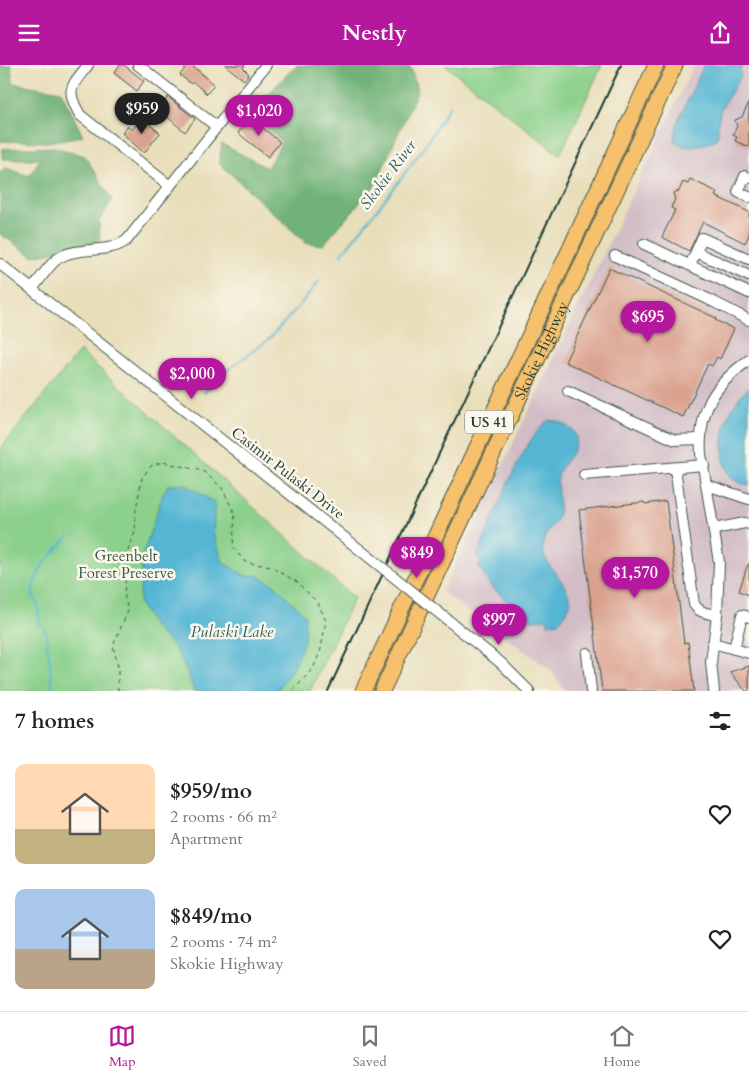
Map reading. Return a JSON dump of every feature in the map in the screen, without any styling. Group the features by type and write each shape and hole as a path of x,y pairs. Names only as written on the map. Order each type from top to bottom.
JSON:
{"highway":[{"name":"Skokie Highway","path":"363,691 656,65"},
{"name":"Skokie Highway","path":"382,691 676,65"}],"street":[{"path":"88,65 73,85 71,99 80,115 170,186"},
{"path":"138,65 217,127"},
{"path":"32,289 58,259 70,254 120,246 128,240 266,65"},
{"path":"749,177 745,176 738,192 749,197"},
{"path":"690,265 702,238 749,261 746,275 696,252"},
{"path":"644,244 749,293"},
{"path":"615,256 749,320"},
{"name":"Casimir Pulaski Drive","path":"0,264 449,621 501,663 529,691"},
{"path":"714,691 711,662 717,615 719,562 700,439 704,417 713,396 730,374 749,360"},
{"path":"568,391 675,440 700,439"},
{"path":"584,475 704,465"},
{"path":"675,468 694,604 702,613 717,615"},
{"path":"707,485 749,499"},
{"path":"714,529 745,523 749,524"},
{"path":"734,649 742,615 749,617"},
{"path":"713,643 749,653"},
{"path":"587,653 591,691"}],"path":[{"path":"118,691 118,666 113,646 128,611 124,593 126,570 128,551 134,532 139,491 142,478 151,466 162,462 202,471 222,488 235,514 233,547 245,562 271,567 297,582 318,603 326,621 321,649 314,667 293,691"}],"shaded area":[{"path":"694,65 749,65 749,691 564,691 552,671 442,592"}],"green space":[{"path":"0,65 11,65 13,83 61,91 83,136 48,142 0,141"},
{"path":"296,65 407,65 412,70 417,92 375,185 323,245 306,243 219,163 222,144 267,168 282,142 250,113"},
{"path":"445,65 602,65 560,155"},
{"path":"54,147 85,156 112,200 99,221 100,243 33,256 0,234 0,172 6,168 29,176 40,159 2,159 2,149"},
{"name":"Greenbelt Forest Preserve","path":"80,351 354,598 310,691 0,691 0,449"}],"water":[{"path":"704,65 743,65 740,70 741,76 721,109 718,135 715,140 709,143 686,147 674,141 677,123"},
{"path":"749,387 749,485 739,483 730,476 725,468 723,440 730,412 741,395"},
{"path":"548,420 561,423 572,430 576,436 576,442 575,448 563,465 558,477 558,516 543,542 545,558 562,582 571,601 566,613 559,622 548,624 548,619 530,620 521,606 515,603 513,607 489,584 479,568 480,561 477,556 517,465 537,432"},
{"name":"Pulaski Lake","path":"184,484 215,503 213,532 223,563 246,576 257,575 276,586 305,615 304,641 294,666 277,691 194,691 187,671 175,648 154,627 139,603 143,555 163,494 168,485"}],"building":[{"path":"120,65 124,65 144,81 137,91 114,73"},
{"path":"188,65 191,65 214,84 207,94 193,82 191,84 180,75"},
{"path":"225,65 245,65 243,68 249,74 244,80"},
{"path":"168,97 195,119 185,132 159,110"},
{"path":"749,102 749,147 735,141 737,137 733,135 737,126 735,120 742,117"},
{"path":"142,118 160,133 144,153 122,133 127,126 132,130"},
{"path":"251,118 280,142 268,157 238,133"},
{"path":"690,179 717,192 715,196 749,212 749,235 745,243 703,222 689,251 662,237 675,210 671,208 675,199 673,193 679,191 683,182 688,184"},
{"path":"609,268 716,318 715,320 734,329 720,359 717,357 712,366 708,364 683,417 565,362"},
{"path":"666,501 684,643 688,642 694,691 602,691 579,510"},
{"path":"749,564 749,595 739,591"},
{"path":"749,666 749,691 746,691 730,672"}],"waterway":[{"name":"Skokie River","path":"341,255 426,144 450,105"},
{"name":"Skokie River","path":"204,393 229,369 269,339 319,281"},
{"name":"Skokie River","path":"53,691 46,633 39,620 38,606 33,596 33,586 43,564 69,536"}],"railway":[{"path":"328,691 621,65"}]}
